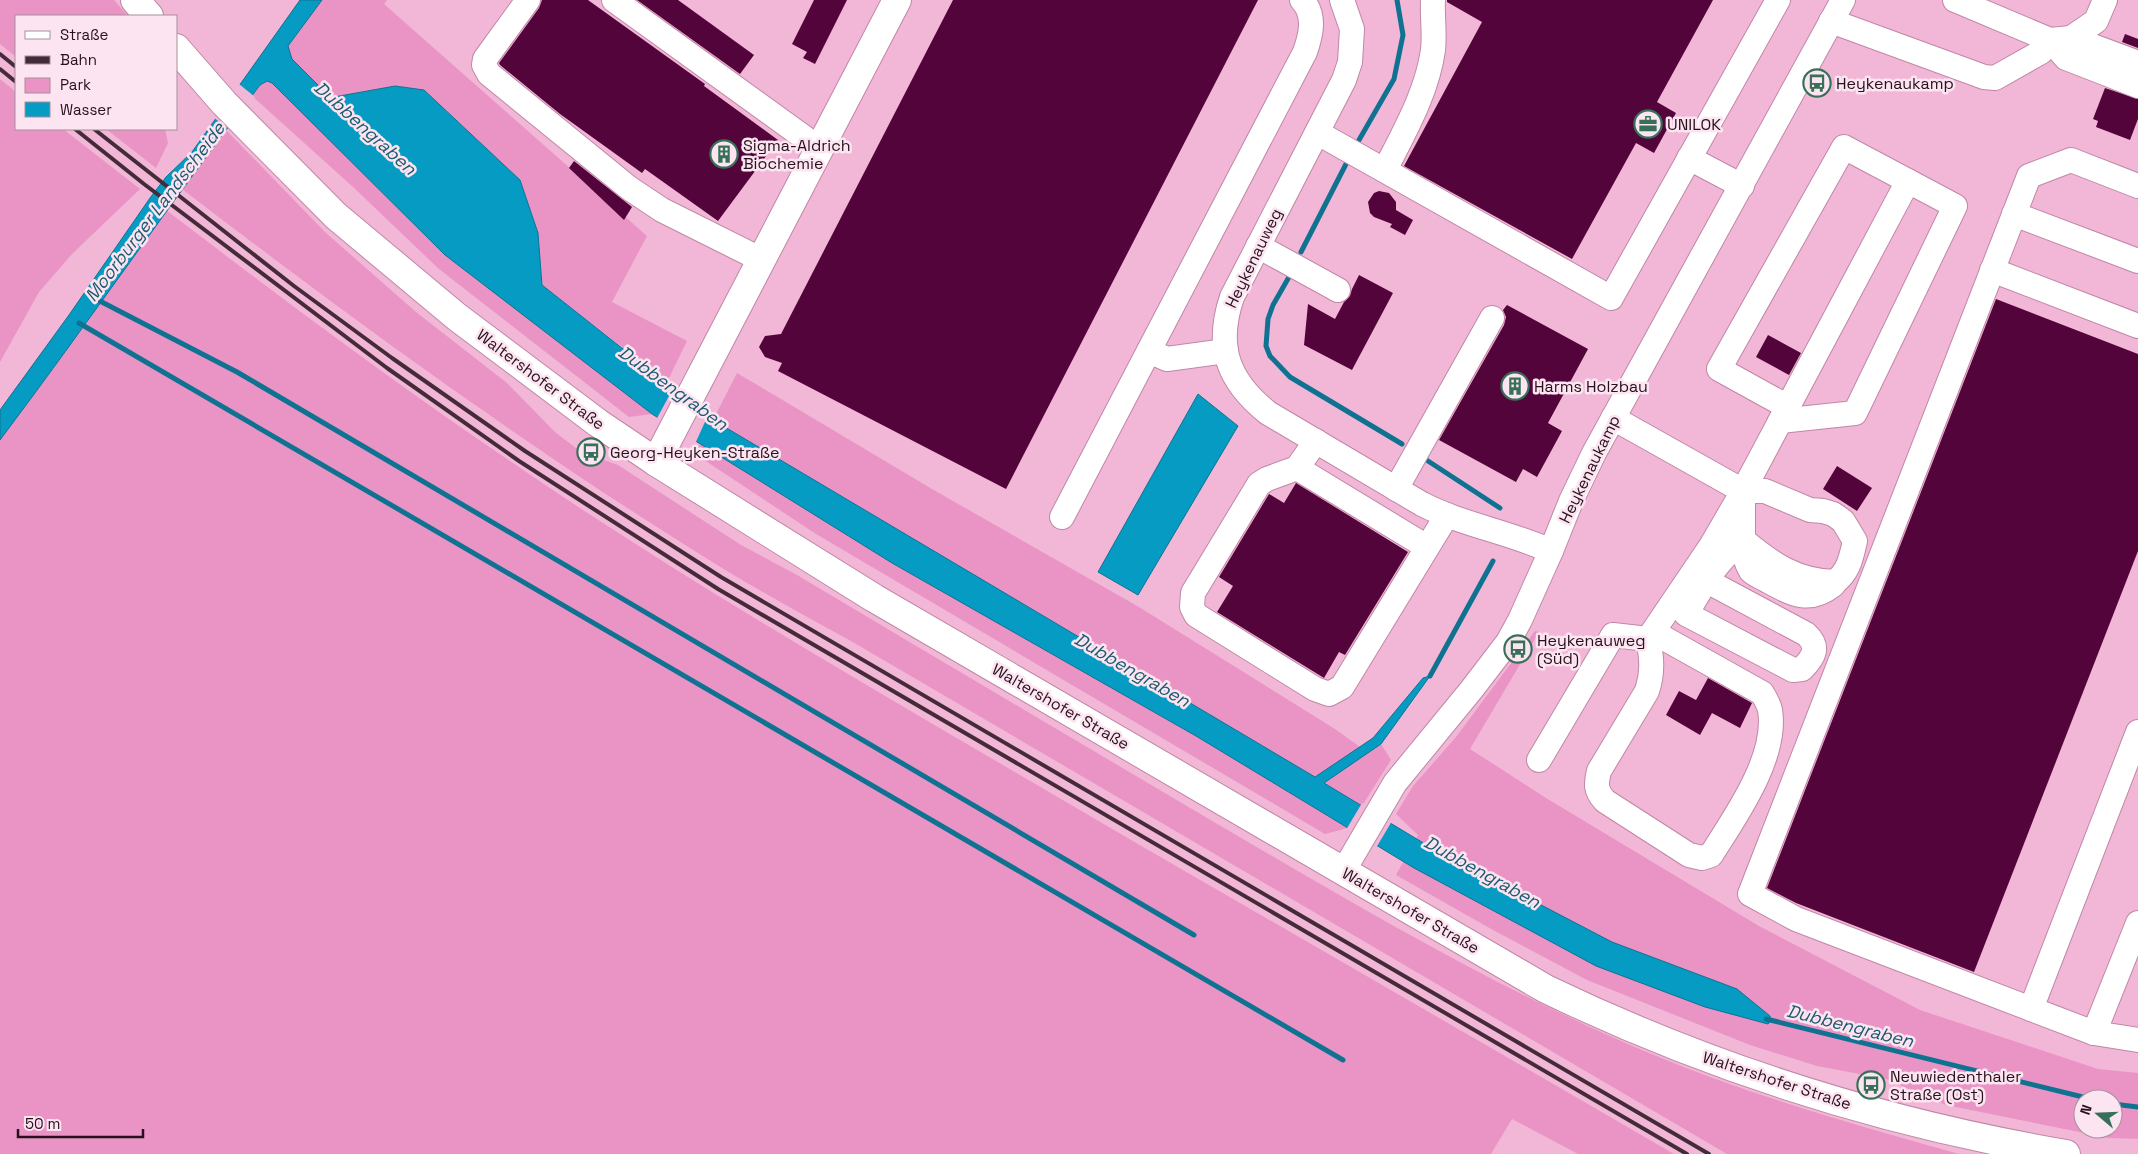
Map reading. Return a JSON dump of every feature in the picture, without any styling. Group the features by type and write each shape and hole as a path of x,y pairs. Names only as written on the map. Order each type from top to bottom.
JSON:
{"main road":[{"path":"135,0 148,15"},
{"path":"656,462 897,0"},
{"name":"Waltershofer Straße","path":"178,50 232,110 336,216 426,292 549,386 656,462 874,598 1546,989 1642,1033 1768,1081 2019,1150 2066,1154"}],"street":[{"path":"528,0 485,59 484,65 489,74 629,188 662,210 762,260"},
{"path":"614,0 820,149"},
{"path":"1062,517 1305,52 1310,37 1311,19 1307,5 1302,0"},
{"name":"Heykenauweg","path":"1342,0 1352,29 1350,62 1344,80 1318,133 1232,297 1226,314 1224,332 1230,369 1238,384 1251,399 1268,413 1316,441 1402,478 1422,504 1447,515 1522,539 1551,551"},
{"path":"1385,170 1416,108 1428,77 1433,48 1433,0"},
{"path":"1318,133 1611,298 1778,0"},
{"name":"Heykenaukamp","path":"1344,870 1380,805 1400,776 1508,642 1551,551 1578,485 1843,0"},
{"path":"1954,0 2061,39 2138,63"},
{"path":"1832,21 1984,77 1995,78 2061,39 2096,21 2105,0"},
{"path":"2061,39 2066,58 2138,86"},
{"path":"1844,146 1955,206 1855,414 1784,414 1719,369 1844,146"},
{"path":"1689,158 1742,186"},
{"path":"2138,186 2071,160 2029,176 1750,894 1796,919 2094,1033 2138,1040"},
{"path":"1539,760 1613,635 1651,636 1762,693 1770,709 1770,732 1761,769 1749,794 1711,855 1702,858 1689,855 1605,801 1597,793 1595,785 1599,771 1646,691 1652,662 1651,636 1711,546 1743,491 1908,181"},
{"path":"2014,214 2138,261"},
{"path":"1258,246 1338,290"},
{"path":"1992,270 2138,326"},
{"path":"1402,478 1492,318"},
{"path":"1149,350 1167,359 1226,351"},
{"path":"1613,418 1743,491 1765,491 1810,510 1833,514 1843,521 1855,541 1850,562 1844,575 1835,582 1814,582 1798,576 1763,556 1742,540"},
{"path":"1316,441 1297,468 1267,478 1259,484 1194,593 1192,607 1196,615 1314,689 1329,694 1342,687 1447,515"},
{"path":"1297,468 1427,547"},
{"path":"1707,581 1806,634 1813,640 1815,649 1810,661 1802,669 1793,670 1686,614 1707,581 1726,554 1742,540 1743,491"},
{"path":"2031,1009 2138,732"},
{"path":"2094,1033 2138,923"}],"green space":[{"path":"0,0 114,0 127,15 15,15 15,56 0,44"},
{"path":"322,0 387,0 384,4 647,236 612,302 687,341 667,382 542,285 538,233 520,180 424,90 395,86 334,97 324,91 291,59 288,46"},
{"path":"0,79 15,91 15,130 64,130 140,189 72,254 39,292 0,362"},
{"path":"267,81 272,83 445,255 652,414 629,417 439,269 353,187 252,96 260,85"},
{"path":"107,130 165,130 168,143 156,168"},
{"path":"227,131 326,233 416,312 507,383 555,432 581,452 618,465 741,545 797,575 1322,885 1485,975 1597,1030 1691,1070 1805,1109 1959,1154 1727,1154 851,641 742,580 657,527 518,435 382,339 182,189"},
{"path":"166,210 381,371 469,433 573,504 696,582 1008,768 1674,1154 1578,1154 1512,1119 1491,1154 0,1154 0,440 84,327"},
{"path":"737,373 932,489 1139,607 1335,729 1360,747 1315,777 713,420"},
{"path":"700,444 892,563 1196,736 1348,828 1325,834 816,534 695,454"},
{"path":"1535,631 1539,632 1470,749 1546,798 1759,926 1920,1010 2098,1069 2138,1073 2138,1139 2123,1138 2123,1089 2073,1089 2073,1131 1946,1105 1886,1079 1817,1066 1750,1045 1587,980 1396,875 1418,835 1396,814 1413,786 1456,737"},
{"path":"1381,744 1391,760 1362,806 1324,783"}],"water":[{"name":"Moorburger Landscheide","path":"300,0 322,0 288,46 292,59 324,91 334,97 395,86 424,90 520,180 538,233 542,285 713,420 1315,777 1373,738 1423,678 1430,676 1381,744 1324,783 1430,847 1612,942 1737,989 1770,1016 1771,1021 1768,1024 1705,1007 1596,966 1414,868 1196,736 892,563 652,414 445,255 272,83 267,81 260,85 227,129 0,440 0,410 150,198 166,177 192,152"},
{"path":"1198,394 1238,426 1138,595 1098,572"}],"pier":[{"path":"239,84 255,97 230,130 213,117"},
{"path":"675,385 709,413 695,444 656,420"},
{"path":"1362,803 1392,821 1376,848 1346,830"}],"building":[{"path":"542,0 588,0 705,84 704,86 778,140 718,221 645,169 642,173 560,114 500,65 499,63 539,8"},
{"path":"637,0 678,0 754,55 740,74"},
{"path":"814,0 847,0 815,64 803,58 807,52 792,44"},
{"path":"953,0 1258,0 1006,489 778,371 782,363 765,357 759,347 765,336 781,334"},
{"path":"1447,0 1713,0 1657,102 1676,113 1654,153 1636,143 1572,259 1404,166 1482,22 1447,2"},
{"path":"2125,34 2138,39 2138,48 2122,42"},
{"path":"2105,88 2138,99 2138,119 2130,140 2096,127 2098,121 2093,119"},
{"path":"574,161 632,207 624,220 569,168"},
{"path":"1379,191 1389,193 1396,202 1396,210 1413,220 1405,235 1390,227 1392,224 1374,217 1370,213 1368,202 1374,193"},
{"path":"1359,275 1393,293 1352,370 1304,345 1308,304 1335,319 1344,302 1350,296"},
{"path":"1996,299 2138,354 2138,551 1974,972 1796,903 1767,888"},
{"name":"Harms Holzbau","path":"1507,305 1588,349 1548,423 1562,431 1537,477 1523,469 1516,482 1439,440 1504,325 1506,317 1503,310"},
{"path":"1768,335 1801,353 1789,375 1756,357"},
{"path":"1837,466 1872,488 1857,511 1823,489"},
{"path":"1296,483 1408,552 1345,655 1339,652 1324,678 1217,612 1233,586 1219,577 1269,494 1284,503"},
{"path":"1708,678 1752,703 1740,728 1712,713 1700,735 1666,715 1679,691 1696,700"}],"waterway":[{"path":"1359,140 1394,79 1403,35 1397,0"},
{"path":"1301,252 1346,164"},
{"path":"1289,277 1273,305 1268,319 1266,346 1270,356 1290,377 1402,444"},
{"name":"Moorburger Landscheide","path":"96,299 237,372 1194,935"},
{"path":"79,323 1343,1060"},
{"path":"1425,459 1500,508"},
{"path":"1430,676 1493,561"},
{"name":"Dubbengraben","path":"1766,1019 2073,1095"},
{"name":"Dubbengraben","path":"2123,1105 2138,1107"}],"railway":[{"path":"0,54 15,66"},
{"path":"0,69 15,81"},
{"path":"76,130 144,184 387,368 519,461 718,589 1687,1154"},
{"path":"95,130 294,286 392,358 525,451 721,577 1709,1154"}],"place":[{"name":"Heykenaukamp","path":"1817,83"},
{"name":"UNILOK","path":"1648,124"},
{"name":"Sigma-Aldrich Biochemie","path":"724,154"},
{"name":"Harms Holzbau","path":"1515,386"},
{"name":"Georg-Heyken-Straße","path":"591,452"},
{"name":"Heykenauweg (Süd)","path":"1518,649"},
{"name":"Neuwiedenthaler Straße (Ost)","path":"1871,1085"}]}
